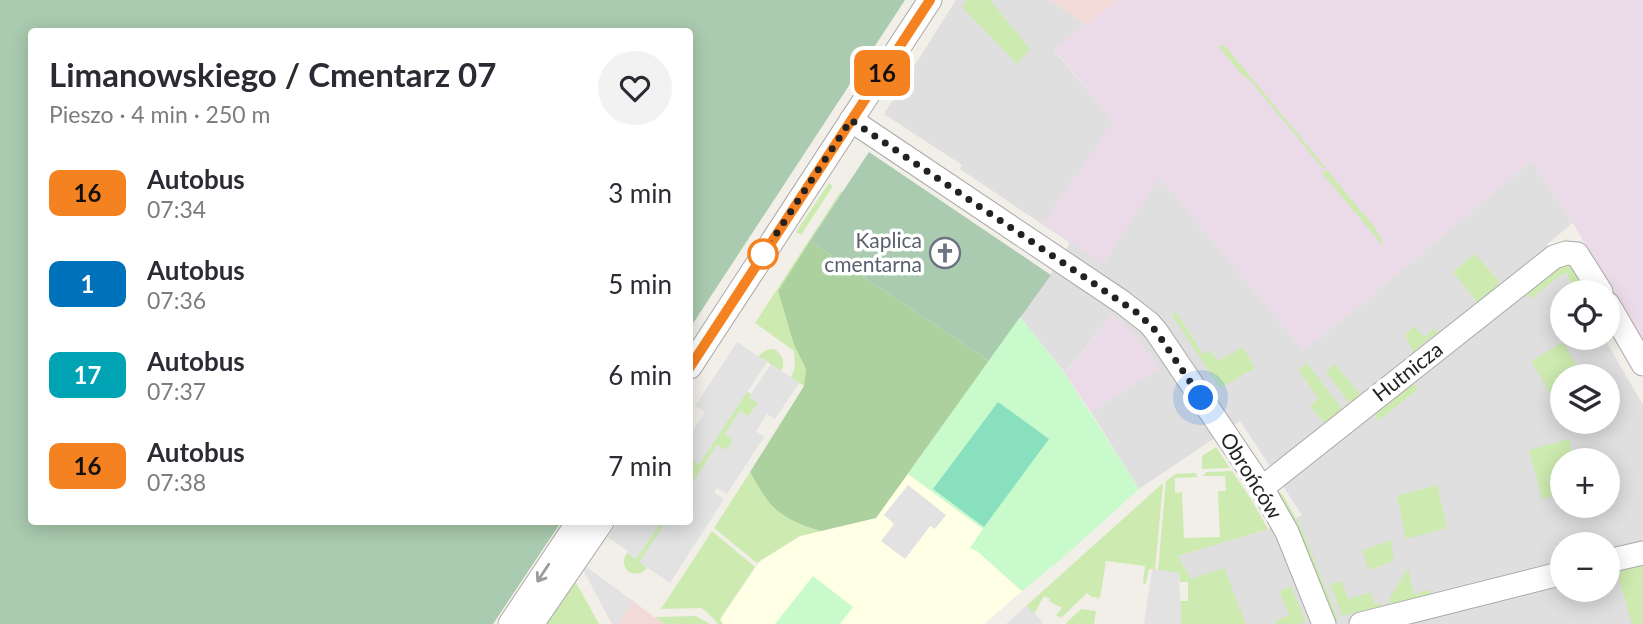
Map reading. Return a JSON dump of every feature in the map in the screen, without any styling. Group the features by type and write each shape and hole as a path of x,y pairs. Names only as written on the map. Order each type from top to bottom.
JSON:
{"street":[{"path":"693,362 930,0"},
{"name":"Obrońców","path":"851,120 1122,302 1149,323 1262,488 1287,532 1324,624"},
{"name":"Hutnicza","path":"1262,488 1554,257 1566,253 1577,254 1593,280"},
{"path":"1620,325 1643,364"},
{"path":"510,624 576,525"},
{"path":"532,624 600,525"},
{"path":"1620,558 1643,553"},
{"path":"1362,624 1550,576"}],"shaded area":[{"path":"0,0 905,0 693,323 693,28 28,28 28,525 559,525 493,624 0,624"},
{"path":"956,0 1050,0 1085,24 1054,50 1303,350 1531,161 1573,223 1547,244 1570,280 1550,280 1550,350 1611,350 1619,364 1550,364 1550,434 1620,434 1620,365 1643,405 1643,624 1215,624 1178,556 1268,529 1302,515 1240,421 1139,489 1091,412 1159,368 1139,341 1112,315 1065,373 1020,317 1070,243 960,169 962,165 884,114"},
{"path":"1050,0 1119,0 1087,25"},
{"path":"1119,0 1643,0 1643,344 1620,304 1620,280 1606,280 1573,223 1531,161 1303,350 1160,178 1103,264 1043,224 1113,121 1054,49"},
{"path":"869,152 1051,275 989,361 810,241"},
{"path":"1112,315 1139,341 1159,368 1091,412 1065,374"},
{"path":"737,342 767,362 699,464 693,461 693,430 705,412 695,406"},
{"path":"771,364 799,383 775,419 767,414 756,431 764,437 727,494 717,488 714,493 724,499 670,583 639,562 664,525 693,525 693,482 717,445 726,450 733,440 725,434 740,411 749,416 758,403 749,397"},
{"path":"908,474 983,529 970,548 977,551 1022,591 984,624 723,624 720,620 760,561 800,536 876,518"},
{"path":"908,485 946,515 935,529 930,526 905,559 881,541 894,524 884,515"},
{"path":"616,525 659,525 636,559 608,537"},
{"path":"587,567 633,601 618,624 612,624 582,568"},
{"path":"1152,569 1179,573 1181,624 1144,624"},
{"path":"633,601 654,617 665,624 618,624"},
{"path":"1026,606 1043,622 1041,624 1006,624"}],"green space":[{"path":"967,0 990,0 1030,49 1017,64 962,7"},
{"path":"1222,45 1325,167 1323,169 1249,79 1243,76 1218,46"},
{"path":"1327,170 1376,229 1383,246 1322,173"},
{"path":"829,183 833,186 801,235 796,232"},
{"path":"841,191 843,192 778,291 794,345 806,369 804,386 791,378 795,367 794,351 755,323"},
{"path":"810,241 989,361 876,518 821,531 799,524 779,512 765,498 750,472 804,386 806,369 794,345 778,291"},
{"path":"1475,254 1499,281 1499,284 1477,302 1453,272"},
{"path":"1566,259 1583,280 1570,280 1565,272 1555,280 1550,280 1550,284 1530,299 1527,294"},
{"path":"1176,312 1203,354 1211,351 1218,361 1243,347 1255,368 1220,388 1172,315"},
{"path":"1020,317 1065,374 1139,489 1022,591 977,551 970,548 983,529 908,474"},
{"path":"1414,326 1424,337 1435,328 1438,332 1413,352 1405,335"},
{"path":"774,349 782,358 781,371 758,356 766,350"},
{"path":"1550,350 1568,350 1575,364 1550,364 1550,393 1531,361"},
{"path":"1307,363 1342,409 1324,423 1310,406 1318,399 1299,370"},
{"path":"1335,364 1360,394 1349,403 1326,372"},
{"path":"1413,384 1419,388 1378,421 1374,414"},
{"path":"747,391 751,394 749,397 758,403 748,417 740,411 725,434 733,440 726,451 717,445 693,482 693,461 699,464"},
{"path":"998,402 1049,439 984,527 933,489"},
{"path":"1569,439 1571,448 1550,448 1550,497 1542,499 1529,450"},
{"path":"1216,447 1230,468 1202,469 1202,456"},
{"path":"1232,471 1268,529 1178,556 1191,579 1224,568 1246,624 1181,624 1180,601 1188,601 1188,582 1180,582 1179,573 1158,570 1166,481 1176,474 1195,473 1198,477 1175,478 1175,493 1182,492 1184,538 1220,537 1218,491 1226,491 1225,476 1203,476 1206,472"},
{"path":"750,472 765,498 779,512 799,524 821,531 800,536 757,563 714,528"},
{"path":"1163,483 1155,570 1149,569 1146,584 1143,583 1145,566 1106,561 1100,598 1087,593 1061,618 1056,615 1062,608 1044,596 1034,614 1026,606"},
{"path":"1437,485 1447,528 1406,539 1397,496"},
{"path":"1276,489 1283,495 1302,529 1339,622 1333,618"},
{"path":"659,525 664,525 640,562 647,568 639,573 629,572 625,568 624,558 627,553 636,559"},
{"path":"712,531 755,567 720,619 723,624 718,624 701,608 661,609"},
{"path":"1391,540 1394,561 1369,570 1362,551"},
{"path":"1643,565 1643,624 1632,624 1620,582 1620,571"},
{"path":"1408,568 1414,594 1430,590 1431,594 1390,604 1390,597"},
{"path":"813,576 853,607 840,624 775,624"},
{"path":"574,579 599,624 545,624"},
{"path":"1342,581 1348,599 1371,592 1374,604 1381,603 1382,606 1342,616 1330,584"},
{"path":"1291,586 1306,622 1277,624 1276,621 1289,615 1279,591"},
{"path":"1081,609 1096,611 1094,624 1065,624"},
{"path":"696,616 710,624 665,624 654,617"}],"bus line":[{"name":"16","path":"693,362 930,0"}],"place":[{"name":"Kaplica cmentarna","path":"945,253"}],"route":[{"path":"763,254 851,120 1139,314 1156,331 1201,398"}]}
